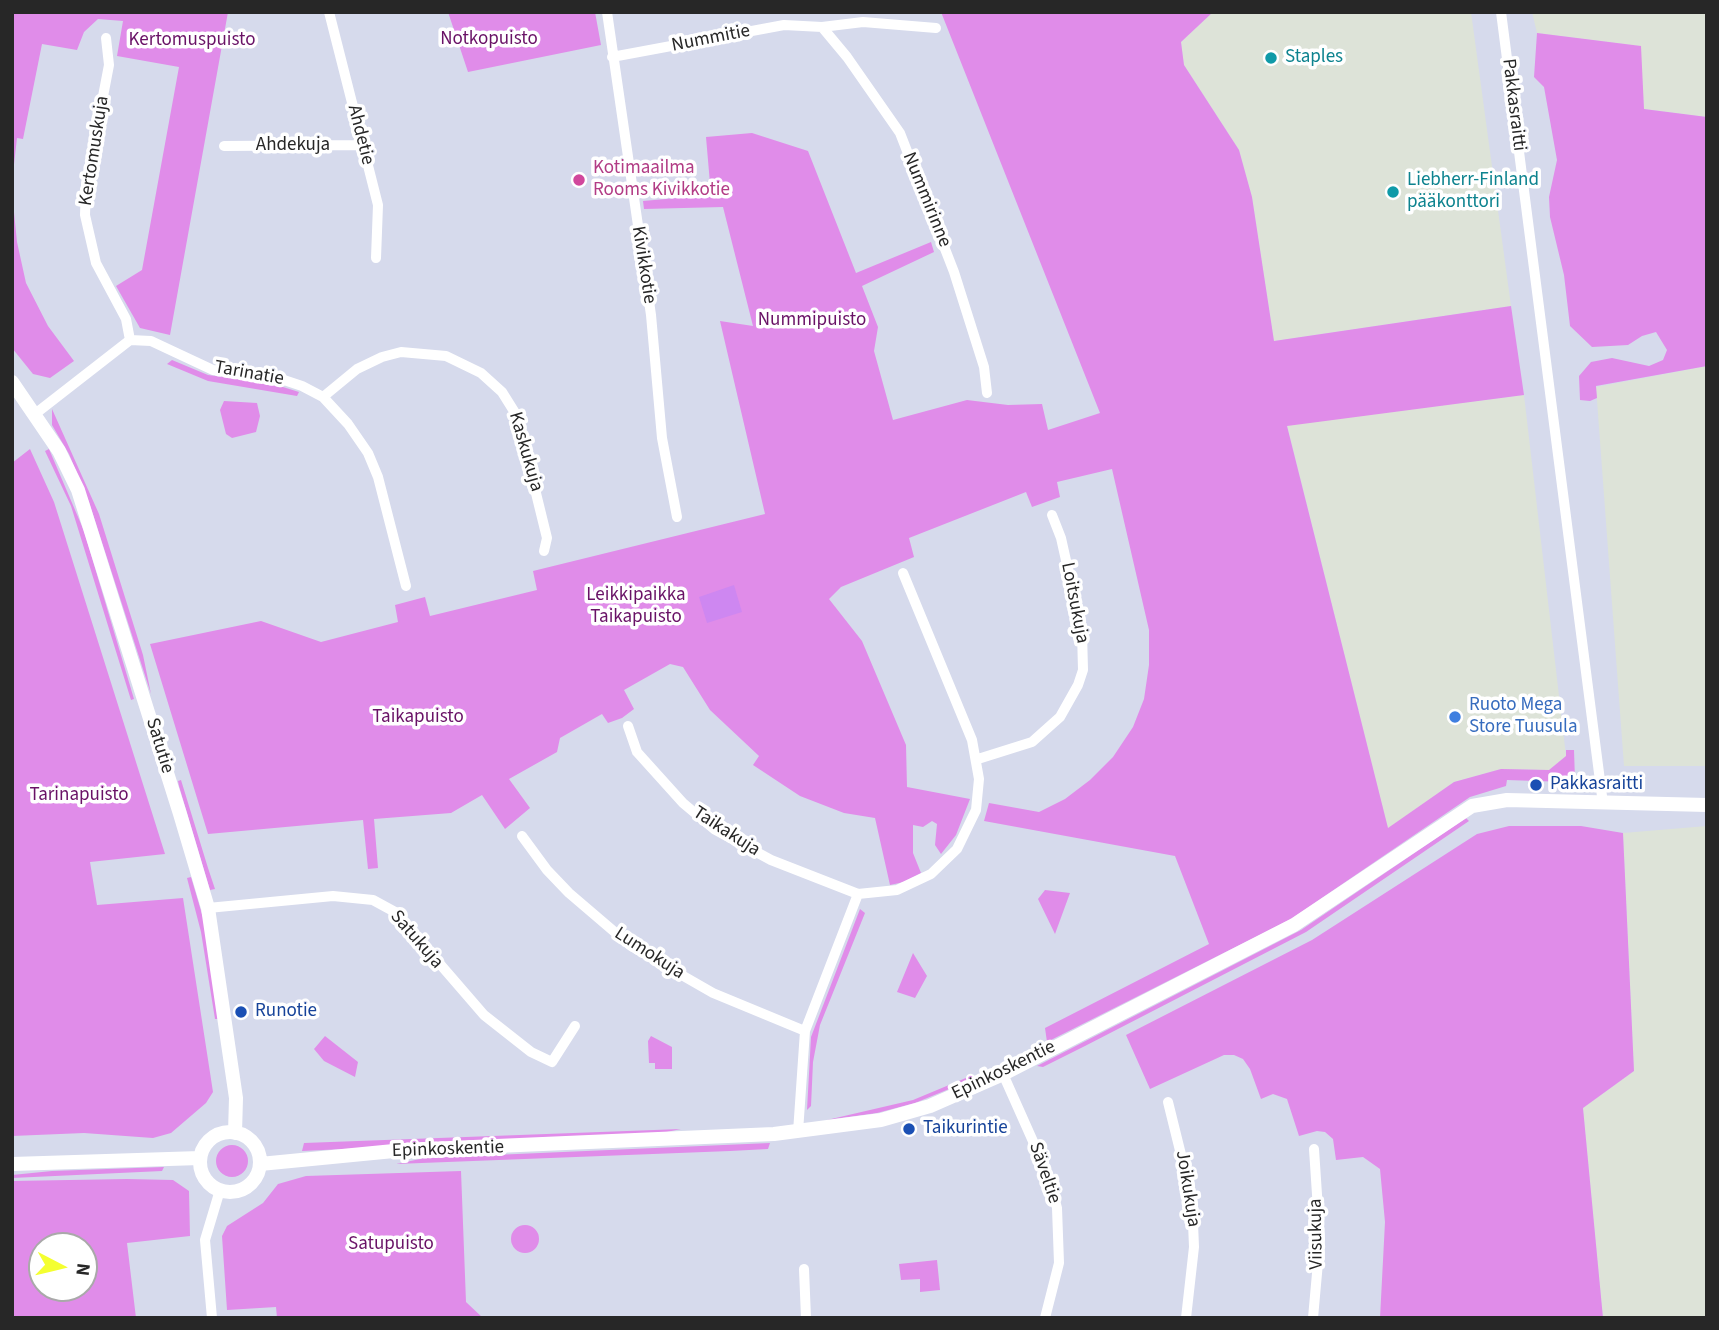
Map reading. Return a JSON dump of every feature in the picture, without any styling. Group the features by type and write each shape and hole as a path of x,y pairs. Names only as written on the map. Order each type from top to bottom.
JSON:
{"street":[{"name":"Ahdetie","path":"329,12 378,205 376,258"},
{"name":"Kivikkotie","path":"607,12 651,315 662,438 677,517"},
{"name":"Pakkasraitti","path":"1501,12 1603,803"},
{"name":"Nummitie","path":"612,57 784,25 822,27 863,22 936,28"},
{"name":"Nummirinne","path":"822,27 847,57 900,133 954,272 984,368 987,393"},
{"name":"Kertomuskuja","path":"106,38 109,65 86,184 85,215 96,263 126,319 130,340"},
{"name":"Ahdekuja","path":"224,146 362,145"},
{"path":"35,414 130,340"},
{"name":"Tarinatie","path":"130,340 151,341 213,370 289,380 323,397 348,424 373,464 407,586"},
{"name":"Kaskukuja","path":"323,397 357,369 382,357 401,352 446,356 481,373 502,392 517,415 547,538 544,551"},
{"name":"Satutie","path":"12,382 59,451 78,490 208,908 236,1098 235,1133"},
{"name":"Loitsukuja","path":"978,760 1012,750 1038,738 1060,718 1079,685 1083,670 1082,632 1061,538 1052,515"},
{"path":"798,1132 805,1031 858,894 897,890 931,874 957,849 976,810 978,760 903,573"},
{"name":"Taikakuja","path":"628,726 637,752 683,803 714,829 774,862 858,894"},
{"name":"Epinkoskentie","path":"260,1164 404,1150 663,1141 798,1132 859,1124 905,1114 1003,1074 1303,920 1472,806 1507,800 1603,803"},
{"path":"1603,803 1707,805"},
{"name":"Lumokuja","path":"522,836 547,870 578,902 631,946 713,993 805,1031"},
{"name":"Satukuja","path":"208,908 333,896 373,900 395,912 444,972 484,1015 531,1052 552,1062 575,1026"},
{"name":"Säveltie","path":"1003,1074 1048,1175 1057,1208 1059,1263 1045,1318"},
{"name":"Joikukuja","path":"1168,1102 1192,1199 1194,1255 1186,1318"},
{"path":"235,1133 255,1144 260,1164 250,1185 230,1192 210,1184 202,1171 200,1158 207,1143 215,1136 235,1133"},
{"name":"Viisukuja","path":"1313,1318 1320,1240 1314,1149"},
{"path":"12,1164 200,1158"},
{"path":"212,1318 205,1240 220,1190"},
{"path":"803,1269 806,1318"}],"shaded area":[{"path":"1213,12 1471,12 1511,306 1274,341 1252,197 1239,150 1184,65 1181,42"},
{"path":"1532,12 1707,12 1707,117 1644,109 1640,46 1537,33"},
{"path":"1707,366 1707,766 1624,766 1596,387"},
{"path":"1524,395 1566,756 1549,770 1501,769 1454,782 1388,829 1287,425"},
{"path":"734,585 742,612 707,623 699,597"},
{"path":"1707,826 1707,1318 1603,1318 1583,1108 1634,1071 1623,833"}],"green space":[{"name":"Kertomuspuisto","path":"12,12 228,12 170,335 140,328 116,286 142,270 179,67 117,56 123,21 98,19 84,32 77,50 42,44 23,139 17,138 12,182"},
{"name":"Notkopuisto","path":"448,12 595,12 601,45 468,72"},
{"path":"941,12 1213,12 1181,42 1184,65 1239,150 1252,197 1274,341 1511,306 1524,395 1287,426 1388,828 1454,782 1501,769 1549,770 1566,756 1566,750 1574,750 1575,780 1507,780 1506,786 1470,797 1291,919 1047,1042 1045,1028 1209,944 1175,856 984,821 989,803 1039,812 1065,799 1090,780 1113,757 1133,727 1144,699 1149,665 1149,630 1112,469 1057,482 1060,497 1032,507 1026,492 909,538 914,557 841,587 829,599 862,641 906,745 907,787 970,799 956,835 941,854 935,845 937,824 932,821 923,827 913,825 913,853 921,873 904,882 890,885 875,818 844,813 800,796 753,765 759,756 710,710 683,667 670,664 624,690 634,709 622,718 608,723 602,714 560,738 557,752 509,779 530,808 505,829 482,795 451,813 374,819 378,868 368,869 363,820 208,834 150,644 261,621 321,642 398,622 395,605 425,597 430,616 537,590 533,571 765,514 720,321 753,326 723,207 644,209 643,201 711,195 706,137 752,133 808,151 856,273 931,242 934,252 862,286 878,327 874,351 893,420 967,400 1008,405 1042,404 1048,430 1100,413"},
{"path":"1537,33 1641,46 1644,109 1707,117 1707,366 1596,386 1597,398 1590,401 1580,400 1579,376 1591,362 1612,358 1649,366 1663,360 1667,350 1656,332 1642,336 1628,345 1592,347 1570,326 1564,275 1550,217 1549,197 1557,160 1544,87 1534,77"},
{"path":"12,192 17,242 26,283 48,326 74,361 50,378 33,374 12,348"},
{"path":"172,360 208,375 270,383 299,392 297,396 208,381 167,364"},
{"path":"224,401 257,403 260,416 256,432 232,438 226,434 220,410"},
{"path":"52,409 99,514 143,655 151,694 89,502 69,454 52,425"},
{"name":"Tarinapuisto","path":"30,449 54,502 165,854 90,862 97,905 183,898 213,1092 206,1103 171,1133 153,1138 84,1133 12,1136 12,463"},
{"path":"49,449 84,531 134,699 131,700 71,506 45,451"},
{"path":"181,780 215,889 210,890 179,786 178,781"},
{"path":"1466,818 1469,821 1306,932 1043,1067 1037,1066 1301,930"},
{"path":"1509,826 1581,826 1623,833 1634,1071 1583,1108 1603,1318 1380,1318 1385,1222 1380,1169 1363,1157 1336,1160 1333,1139 1325,1132 1317,1131 1299,1136 1287,1099 1273,1094 1261,1099 1250,1069 1243,1059 1234,1055 1224,1055 1150,1089 1126,1035 1312,940 1477,834"},
{"path":"191,877 204,921 218,1019 215,1019 201,932 187,878"},
{"path":"1045,890 1070,893 1055,934 1038,899"},
{"path":"860,909 865,913 820,1025 813,1062 811,1106 807,1110 811,1037"},
{"path":"913,953 927,976 915,998 897,992"},
{"path":"325,1036 358,1062 355,1077 324,1061 314,1049"},
{"path":"651,1036 672,1047 672,1069 655,1069 655,1063 649,1063 648,1041"},
{"path":"973,1075 976,1078 915,1103 877,1113 827,1120 913,1100"},
{"path":"681,1129 657,1134 302,1151 304,1143"},
{"path":"770,1143 768,1149 396,1164 425,1158"},
{"path":"232,1145 243,1150 248,1161 243,1172 232,1177 221,1172 216,1161 221,1150"},
{"path":"164,1167 162,1171 12,1178 12,1175 52,1171"},
{"name":"Satupuisto","path":"461,1171 466,1302 483,1318 277,1318 276,1307 227,1310 222,1236 227,1226 263,1203 278,1184 306,1176"},
{"path":"173,1180 189,1191 190,1236 127,1243 136,1318 12,1318 12,1181"},
{"path":"525,1225 535,1229 539,1239 535,1249 525,1253 515,1249 511,1239 515,1229"},
{"path":"937,1260 940,1290 920,1292 920,1279 901,1280 899,1264"}],"place":[{"name":"Staples","path":"1271,58"},
{"name":"Kotimaailma Rooms Kivikkotie","path":"579,180"},
{"name":"Liebherr-Finland pääkonttori","path":"1393,192"},
{"name":"Ruoto Mega Store Tuusula","path":"1455,717"},
{"name":"Pakkasraitti","path":"1536,785"},
{"name":"Runotie","path":"241,1012"},
{"name":"Taikurintie","path":"909,1129"}],"park label":[{"name":"Nummipuisto","path":"812,321"},
{"name":"Leikkipaikka Taikapuisto","path":"636,607"},
{"name":"Taikapuisto","path":"418,718"}]}
